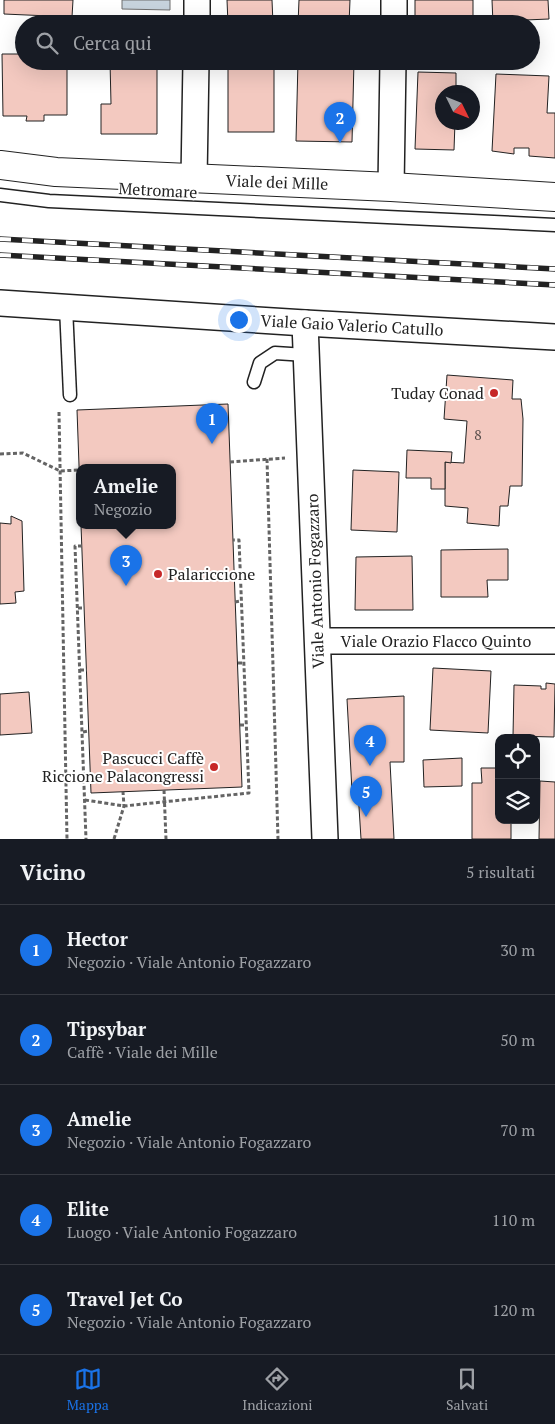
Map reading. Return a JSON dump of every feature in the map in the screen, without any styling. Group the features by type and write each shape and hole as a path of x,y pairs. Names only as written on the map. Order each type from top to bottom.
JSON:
{"street":[{"path":"196,15 197,0"},
{"path":"394,0 394,15"},
{"path":"194,179 196,70"},
{"path":"391,187 393,70"},
{"name":"Viale dei Mille","path":"0,165 56,172 391,187 555,197"},
{"name":"Viale Gaio Valerio Catullo","path":"0,303 555,337"},
{"name":"Viale Antonio Fogazzaro","path":"305,323 325,839"},
{"name":"Viale Orazio Flacco Quinto","path":"318,641 555,641"}],"lane":[{"name":"Metromare","path":"0,196 49,201 555,225"},
{"path":"66,307 70,395"},
{"path":"254,382 260,363 275,353 306,356"}],"path":[{"path":"59,403 67,839"},
{"path":"0,454 23,453 60,471 76,470"},
{"path":"230,462 310,457"},
{"path":"267,459 278,839"},
{"path":"85,800 124,806 249,793 239,540 233,540"},
{"path":"82,546 75,546 86,839"},
{"path":"235,602 242,601"},
{"path":"78,608 84,608"},
{"path":"238,663 244,663"},
{"path":"80,670 87,670"},
{"path":"240,725 246,725"},
{"path":"83,732 89,731"},
{"path":"164,790 166,839"},
{"path":"114,839 124,806 123,792"}],"shaded area":[{"path":"122,0 170,0 170,10 122,9"}],"building":[{"path":"4,0 73,0 72,15 4,14"},
{"path":"227,0 272,0 273,15 228,15"},
{"path":"299,0 350,0 349,15 298,15"},
{"path":"415,0 473,0 473,15 415,15"},
{"path":"492,0 548,0 549,19 540,19 540,15 493,15"},
{"path":"2,54 15,54 15,70 67,70 67,115 44,115 44,121 26,121 27,116 3,116"},
{"path":"110,70 157,70 157,134 101,134 101,104 111,104"},
{"path":"228,70 274,70 274,132 228,132"},
{"path":"298,70 354,70 352,142 296,141"},
{"path":"418,72 456,73 456,85 435,85 435,130 455,130 454,150 415,149"},
{"path":"496,74 549,76 547,113 555,113 555,158 529,156 529,148 514,148 514,154 492,151"},
{"path":"447,375 513,380 512,399 521,399 523,419 522,486 510,486 508,506 500,506 499,526 467,523 468,508 445,506 445,462 464,463 467,421 444,419"},
{"name":"Palariccione","path":"228,404 242,787 91,793 81,529 176,529 176,464 79,464 77,410"},
{"path":"407,450 452,452 451,463 445,462 445,489 431,489 431,478 406,478"},
{"path":"353,470 399,472 397,532 351,530"},
{"path":"11,516 22,521 24,591 15,592 16,603 0,604 0,523 11,524"},
{"path":"508,549 508,580 487,580 488,597 441,597 441,550"},
{"path":"412,556 413,610 355,610 356,557"},
{"path":"433,668 491,671 488,733 430,730"},
{"path":"546,683 555,684 554,737 540,737 540,734 513,734 514,685 541,686 541,689 546,689"},
{"path":"29,692 32,733 0,735 0,694"},
{"path":"404,696 404,762 390,762 394,839 361,839 358,791 352,791 347,699"},
{"path":"462,758 462,786 424,787 423,760"},
{"path":"481,768 495,768 495,824 511,824 511,839 472,839 472,783 482,783"},
{"path":"540,781 555,782 555,839 539,839"}],"railway":[{"path":"0,239 555,269"},
{"path":"0,255 555,285"}],"place":[{"name":"Tipsybar","path":"340,143"},
{"name":"Tuday Conad","path":"494,393"},
{"name":"Hector","path":"212,444"},
{"name":"Palariccione","path":"158,574"},
{"name":"Amelie","path":"126,586"},
{"name":"Elite","path":"370,766"},
{"name":"Pascucci Caffè Riccione Palacongressi","path":"214,767"},
{"name":"Travel Jet Co","path":"366,817"}]}
